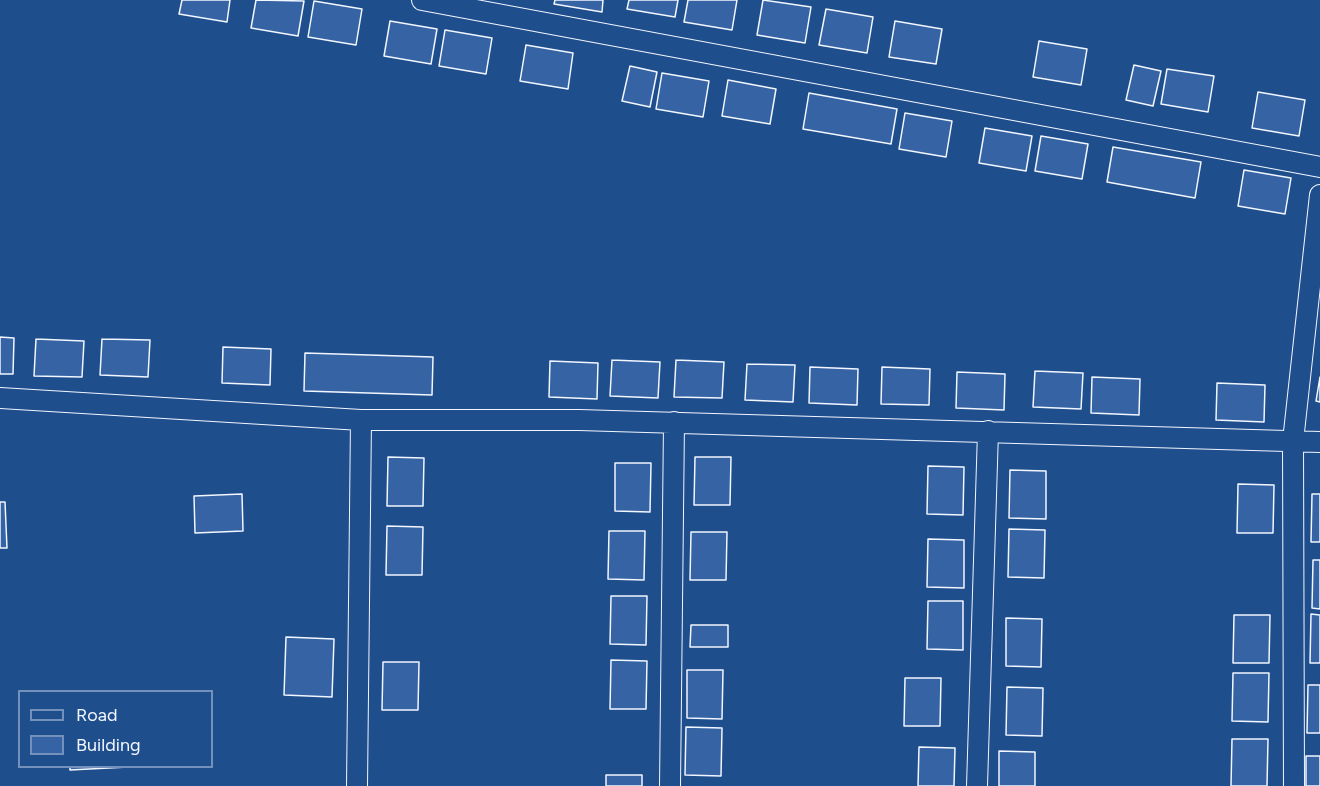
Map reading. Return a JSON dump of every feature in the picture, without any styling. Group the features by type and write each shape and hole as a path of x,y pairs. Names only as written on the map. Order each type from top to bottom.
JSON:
{"street":[{"path":"422,0 1320,167"},
{"path":"1294,786 1293,441 1320,195"},
{"path":"0,398 361,420 674,422 1320,442"},
{"path":"357,786 361,420"},
{"path":"670,786 674,422"},
{"path":"977,786 988,431"}],"building":[{"path":"182,0 230,0 227,22 179,14"},
{"path":"256,0 304,1 298,36 251,28"},
{"path":"555,0 603,0 602,12 554,4"},
{"path":"629,0 678,0 675,17 627,9"},
{"path":"688,0 737,0 732,30 684,22"},
{"path":"763,0 811,7 805,43 757,35"},
{"path":"314,1 362,9 356,45 308,37"},
{"path":"826,9 873,17 867,53 819,45"},
{"path":"390,21 437,29 431,64 384,56"},
{"path":"895,21 942,29 936,64 889,57"},
{"path":"445,30 492,38 486,74 439,66"},
{"path":"1039,41 1087,49 1081,85 1033,77"},
{"path":"526,45 573,53 568,89 520,81"},
{"path":"1134,65 1161,71 1153,106 1126,100"},
{"path":"630,66 657,72 650,107 622,101"},
{"path":"1167,69 1214,76 1208,112 1161,104"},
{"path":"662,73 709,81 703,117 656,109"},
{"path":"728,80 776,89 770,124 722,116"},
{"path":"1258,92 1305,100 1299,136 1252,128"},
{"path":"809,93 897,109 891,144 803,129"},
{"path":"905,113 952,121 946,157 899,149"},
{"path":"985,128 1032,136 1026,171 979,163"},
{"path":"1041,136 1088,144 1082,179 1035,171"},
{"path":"1113,147 1201,162 1195,198 1107,182"},
{"path":"1244,170 1291,178 1285,214 1238,206"},
{"path":"0,337 14,338 13,374 0,374"},
{"path":"36,339 84,341 82,377 34,376"},
{"path":"102,339 150,340 148,377 100,375"},
{"path":"223,347 271,349 270,385 222,383"},
{"path":"305,353 433,357 432,395 304,391"},
{"path":"612,360 660,362 658,398 610,396"},
{"path":"676,360 724,362 722,398 674,397"},
{"path":"550,361 598,363 597,399 549,397"},
{"path":"747,364 795,365 793,402 745,400"},
{"path":"810,367 858,369 857,405 809,403"},
{"path":"882,367 930,369 929,405 881,404"},
{"path":"1035,371 1083,373 1081,409 1033,407"},
{"path":"957,372 1005,374 1004,410 956,408"},
{"path":"1092,377 1140,379 1139,415 1091,413"},
{"path":"1320,377 1320,402 1316,401"},
{"path":"1217,383 1265,385 1264,422 1216,420"},
{"path":"388,457 424,458 423,506 387,506"},
{"path":"695,457 731,457 730,505 694,505"},
{"path":"615,463 651,463 650,512 615,511"},
{"path":"928,466 964,467 963,515 927,514"},
{"path":"1010,470 1046,471 1046,519 1009,518"},
{"path":"1238,484 1274,485 1273,533 1237,533"},
{"path":"242,494 243,531 195,533 194,496"},
{"path":"1312,494 1320,494 1320,542 1311,542"},
{"path":"0,502 5,502 7,548 0,548"},
{"path":"387,526 423,527 422,575 386,575"},
{"path":"1009,529 1045,530 1044,578 1008,577"},
{"path":"609,531 645,531 644,580 608,579"},
{"path":"691,532 727,532 726,580 690,580"},
{"path":"928,539 964,540 964,588 927,587"},
{"path":"1313,560 1320,560 1320,609 1312,608"},
{"path":"611,596 647,596 646,645 610,644"},
{"path":"928,601 963,601 963,650 927,649"},
{"path":"1311,614 1320,615 1320,663 1310,663"},
{"path":"1234,615 1270,615 1269,663 1233,663"},
{"path":"1006,618 1042,619 1041,667 1006,666"},
{"path":"691,625 728,625 728,647 690,647"},
{"path":"286,637 334,639 332,697 284,695"},
{"path":"611,660 647,661 646,709 610,709"},
{"path":"383,662 419,662 418,710 382,710"},
{"path":"687,670 723,670 722,719 687,718"},
{"path":"1233,673 1269,673 1268,722 1232,721"},
{"path":"905,678 941,678 940,726 904,726"},
{"path":"1308,685 1320,685 1320,733 1307,733"},
{"path":"1007,687 1043,688 1042,736 1006,735"},
{"path":"686,727 722,728 721,776 685,775"},
{"path":"1232,739 1268,739 1267,786 1231,786"},
{"path":"919,747 955,748 954,786 918,786"},
{"path":"999,751 1035,752 1035,786 999,786"},
{"path":"1306,756 1320,756 1320,786 1306,786"},
{"path":"70,768 109,768 70,770"},
{"path":"606,775 642,775 642,786 606,786"}]}
